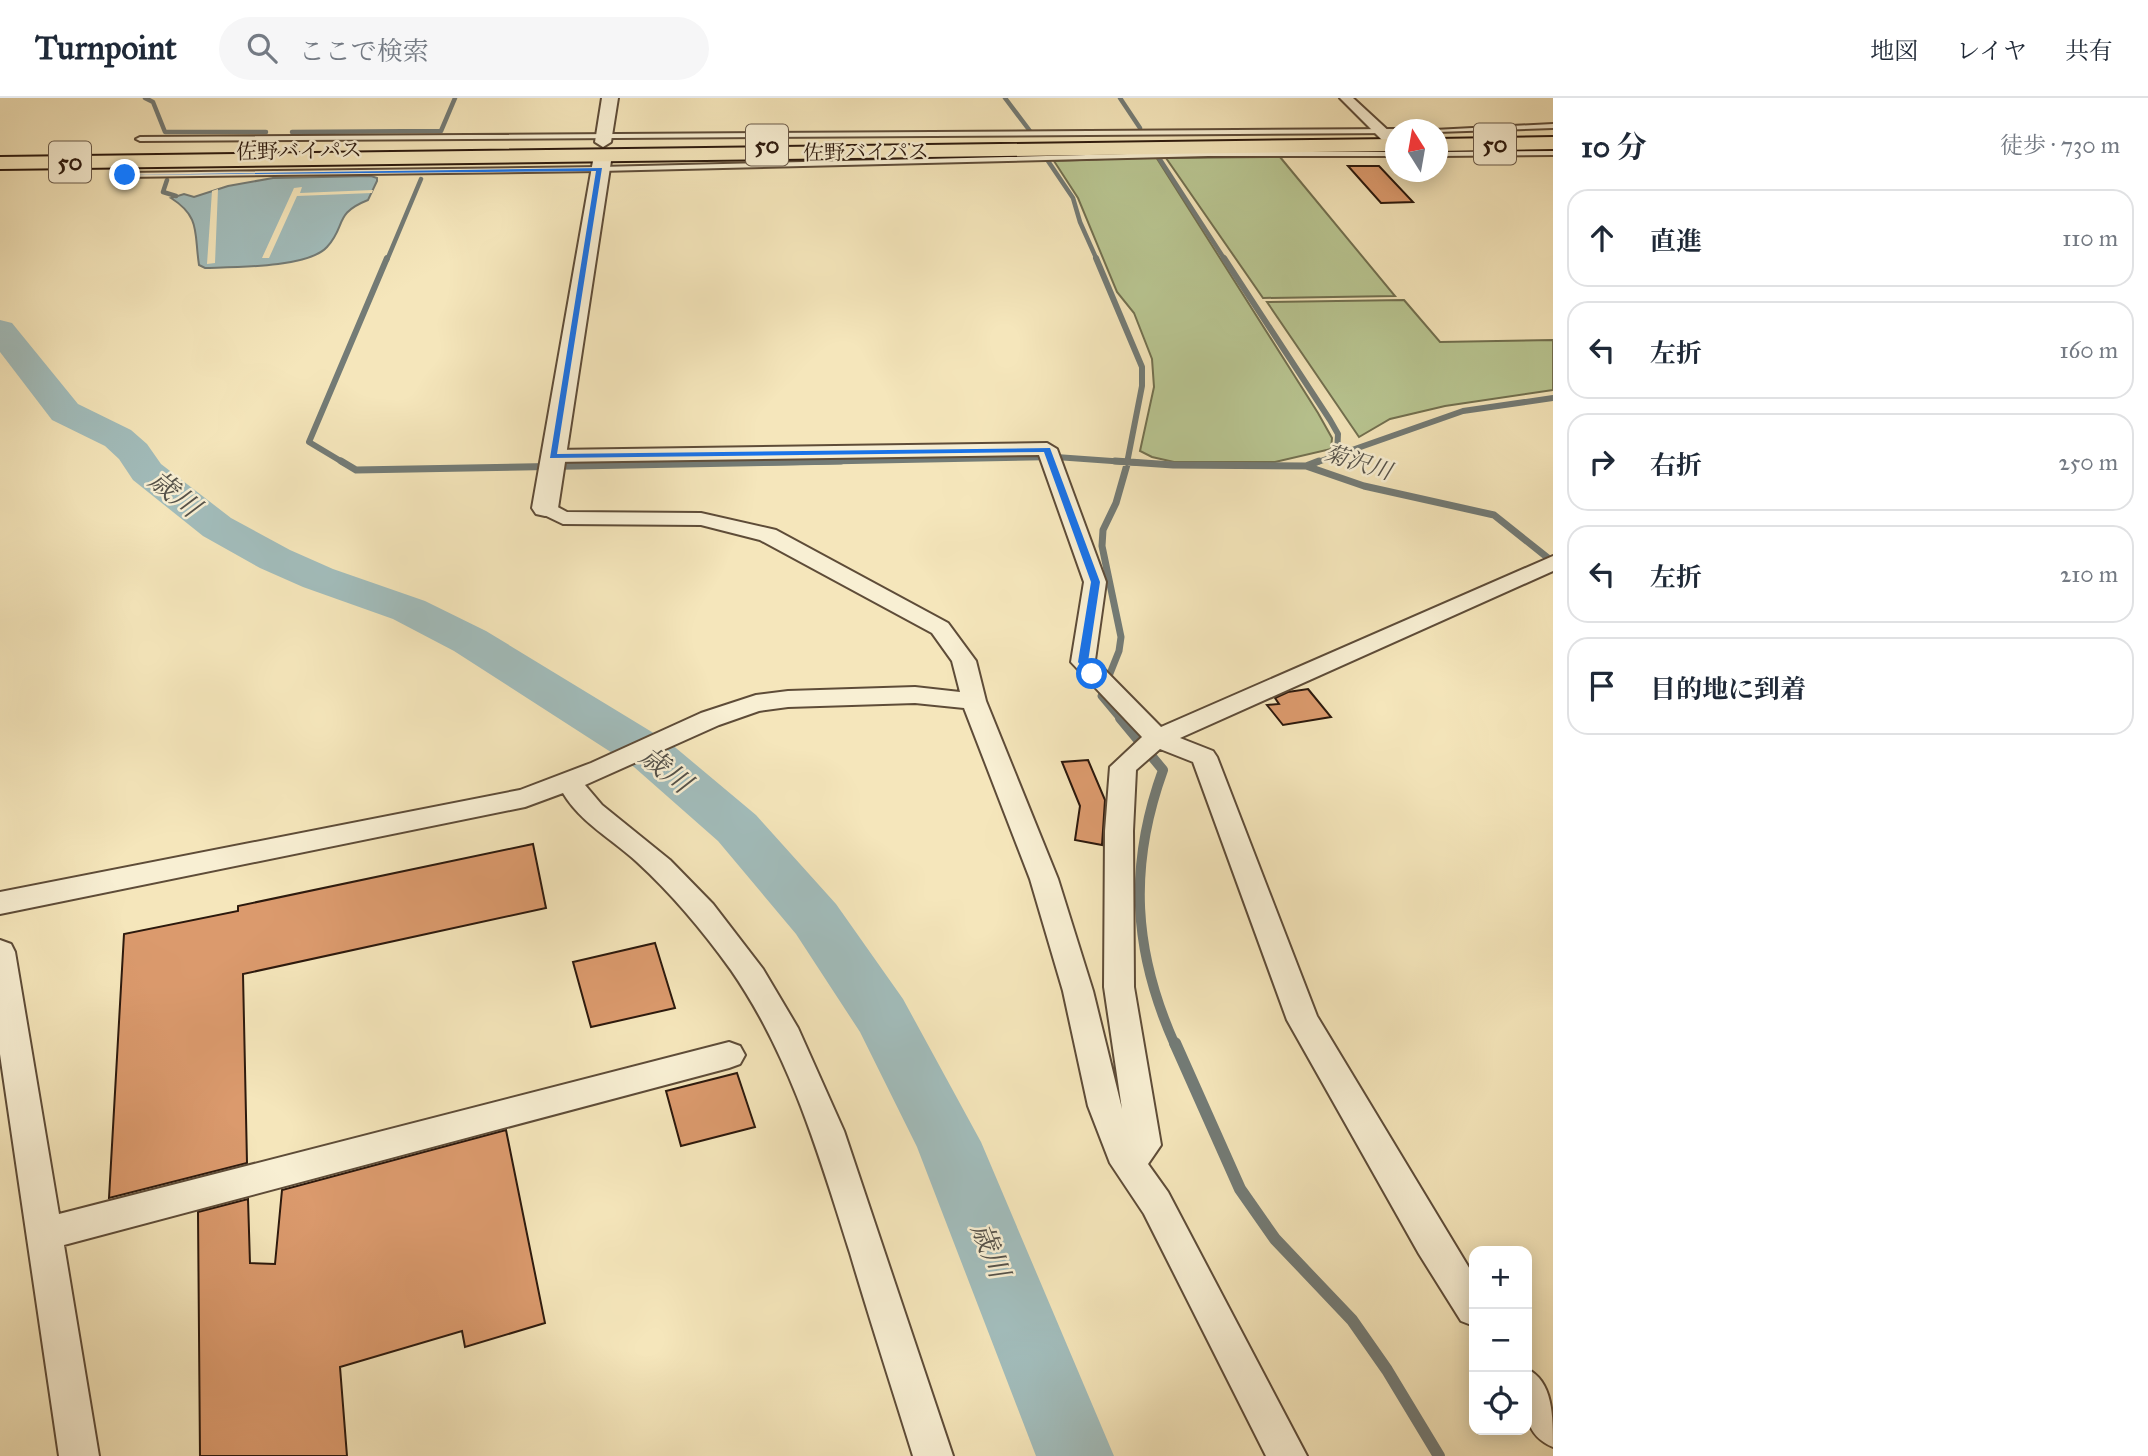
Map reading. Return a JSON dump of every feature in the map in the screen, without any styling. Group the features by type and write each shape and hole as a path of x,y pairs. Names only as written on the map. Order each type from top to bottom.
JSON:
{"highway":[{"name":"50","path":"1448,144 1553,134"},
{"name":"50","path":"1448,138 1474,140"},
{"name":"佐野バイパス","path":"0,155 139,151 1385,139"},
{"name":"佐野バイパス","path":"0,163 139,151 1323,151 1385,140"},
{"path":"1474,140 1553,145"}],"street":[{"path":"610,98 545,508 563,518 701,519 768,535 940,628 960,649 971,672 974,701 1044,879 1078,991 1104,1106 1127,1163 1156,1203 1287,1456"},
{"path":"1346,98 1385,134"},
{"path":"553,456 1047,449 1096,582 1083,662 1149,745 1204,757 1303,1020 1432,1242 1469,1300"},
{"path":"1127,1163 1144,1145 1119,987 1119,831 1123,767 1149,745 1547,565"},
{"path":"0,903 525,798 710,719 756,703 788,699 915,695 974,701"},
{"path":"570,781 576,797 645,853 714,922 791,1040 816,1099 843,1176 933,1456"},
{"path":"0,952 79,1456"},
{"path":"44,1234 729,1055"},
{"path":"1532,1396 1553,1427"}],"lane":[{"path":"1448,130 1553,126"},
{"path":"125,175 875,136 1385,139"},
{"path":"139,151 1208,154 1323,151"},
{"path":"1448,154 1553,153"}],"green space":[{"path":"1156,157 1318,413 1332,438 1331,449 1275,462 1174,462 1140,451 1154,387 1152,359 1134,313 1117,292 1078,198 1054,161"},
{"path":"1280,157 1395,296 1263,298 1166,158"},
{"path":"1404,300 1440,342 1553,340 1553,390 1445,406 1390,419 1359,437 1267,302"}],"water":[{"path":"273,178 377,178 377,181 368,200 345,215 327,247 304,259 270,265 205,268 199,265 192,219 181,205 171,198 184,194 194,197 228,186"}],"pier":[{"path":"302,187 300,193 373,190 372,193 297,196 269,258 262,258 294,188"},
{"path":"218,189 215,263 207,264 212,191"}],"building":[{"path":"1348,166 1379,166 1385,172 1385,182 1394,182 1413,202 1381,203"},
{"path":"1308,689 1331,717 1283,725 1267,705 1279,704 1275,698 1288,692"},
{"path":"1088,760 1105,800 1102,845 1075,840 1080,806 1062,762"},
{"path":"533,844 546,908 243,974 247,1163 109,1198 124,934 238,911 238,906"},
{"path":"655,943 675,1008 591,1027 573,962"},
{"path":"737,1073 755,1127 681,1146 666,1091"},
{"path":"506,1130 545,1323 465,1347 462,1331 340,1367 347,1456 200,1456 198,1212 248,1199 250,1263 275,1264 282,1190"}],"waterway":[{"path":"145,98 153,102 165,132 266,132"},
{"path":"292,132 441,131 455,98"},
{"path":"1005,98 1030,131"},
{"path":"1120,98 1140,128"},
{"path":"1159,158 1225,260"},
{"path":"1048,161 1073,198 1080,222 1097,260"},
{"path":"387,260 421,179"},
{"path":"167,180 163,192 176,196"},
{"path":"344,463 309,442 387,258"},
{"path":"1096,258 1142,367 1142,386 1127,462"},
{"path":"1224,258 1330,420 1338,434 1337,454"},
{"name":"歳川","path":"0,330 65,412 118,438 134,452 147,472 217,527 275,559 318,578 409,610 470,641 652,755 737,828 816,919 882,1016 948,1142 1075,1456"},
{"name":"菊沢川","path":"1315,463 1463,411 1553,398"},
{"path":"746,463 1056,457 1127,462"},
{"path":"341,461 356,470 841,461"},
{"path":"1115,461 1127,462"},
{"name":"菊沢川","path":"1306,466 1319,461"},
{"path":"1121,720 1101,696 1119,651 1121,637 1102,546 1103,530 1116,503 1128,462"},
{"path":"1128,462 1140,463"},
{"path":"1128,462 1306,466"},
{"name":"菊沢川","path":"1306,466 1364,486 1494,515 1553,562"},
{"path":"1120,718 1163,770 1144,841 1140,909 1150,976 1175,1045"},
{"path":"1175,1043 1240,1189 1275,1239 1352,1320 1387,1370 1439,1456"}],"route":[{"path":"125,175 600,169 553,456 1047,449 1096,582 1083,662 1092,674"}]}
